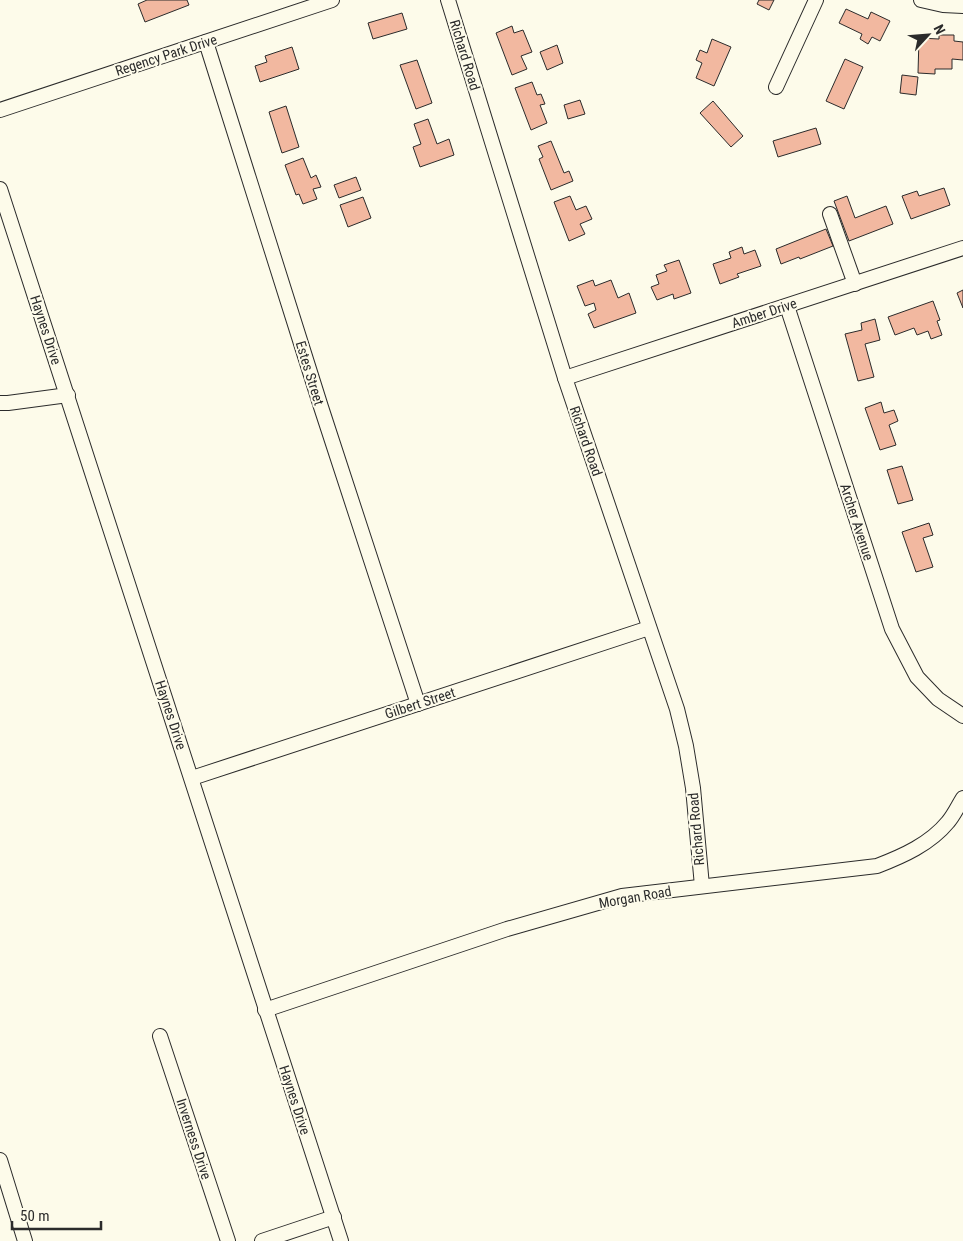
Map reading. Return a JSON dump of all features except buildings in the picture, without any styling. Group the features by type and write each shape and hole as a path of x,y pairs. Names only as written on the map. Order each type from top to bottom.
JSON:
{"street":[{"name":"Regency Park Drive","path":"0,110 332,0"},
{"name":"Richard Road","path":"448,0 565,378 677,709 693,788 702,886"},
{"path":"776,87 816,0"},
{"path":"921,0 943,5 963,6"},
{"name":"Estes Street","path":"206,42 321,407 418,704"},
{"name":"Haynes Drive","path":"0,189 341,1241"},
{"path":"830,214 855,284"},
{"name":"Amber Drive","path":"565,378 963,248"},
{"name":"Archer Avenue","path":"787,306 892,629 916,677 938,699 963,716"},
{"path":"0,403 68,395"},
{"name":"Gilbert Street","path":"192,778 649,628"},
{"name":"Morgan Road","path":"265,1010 507,929 622,896 877,866 901,857 927,841 948,822 963,798"},
{"name":"Inverness Drive","path":"160,1036 228,1241"},
{"path":"0,1160 25,1241"},
{"path":"262,1241 334,1217"}]}
